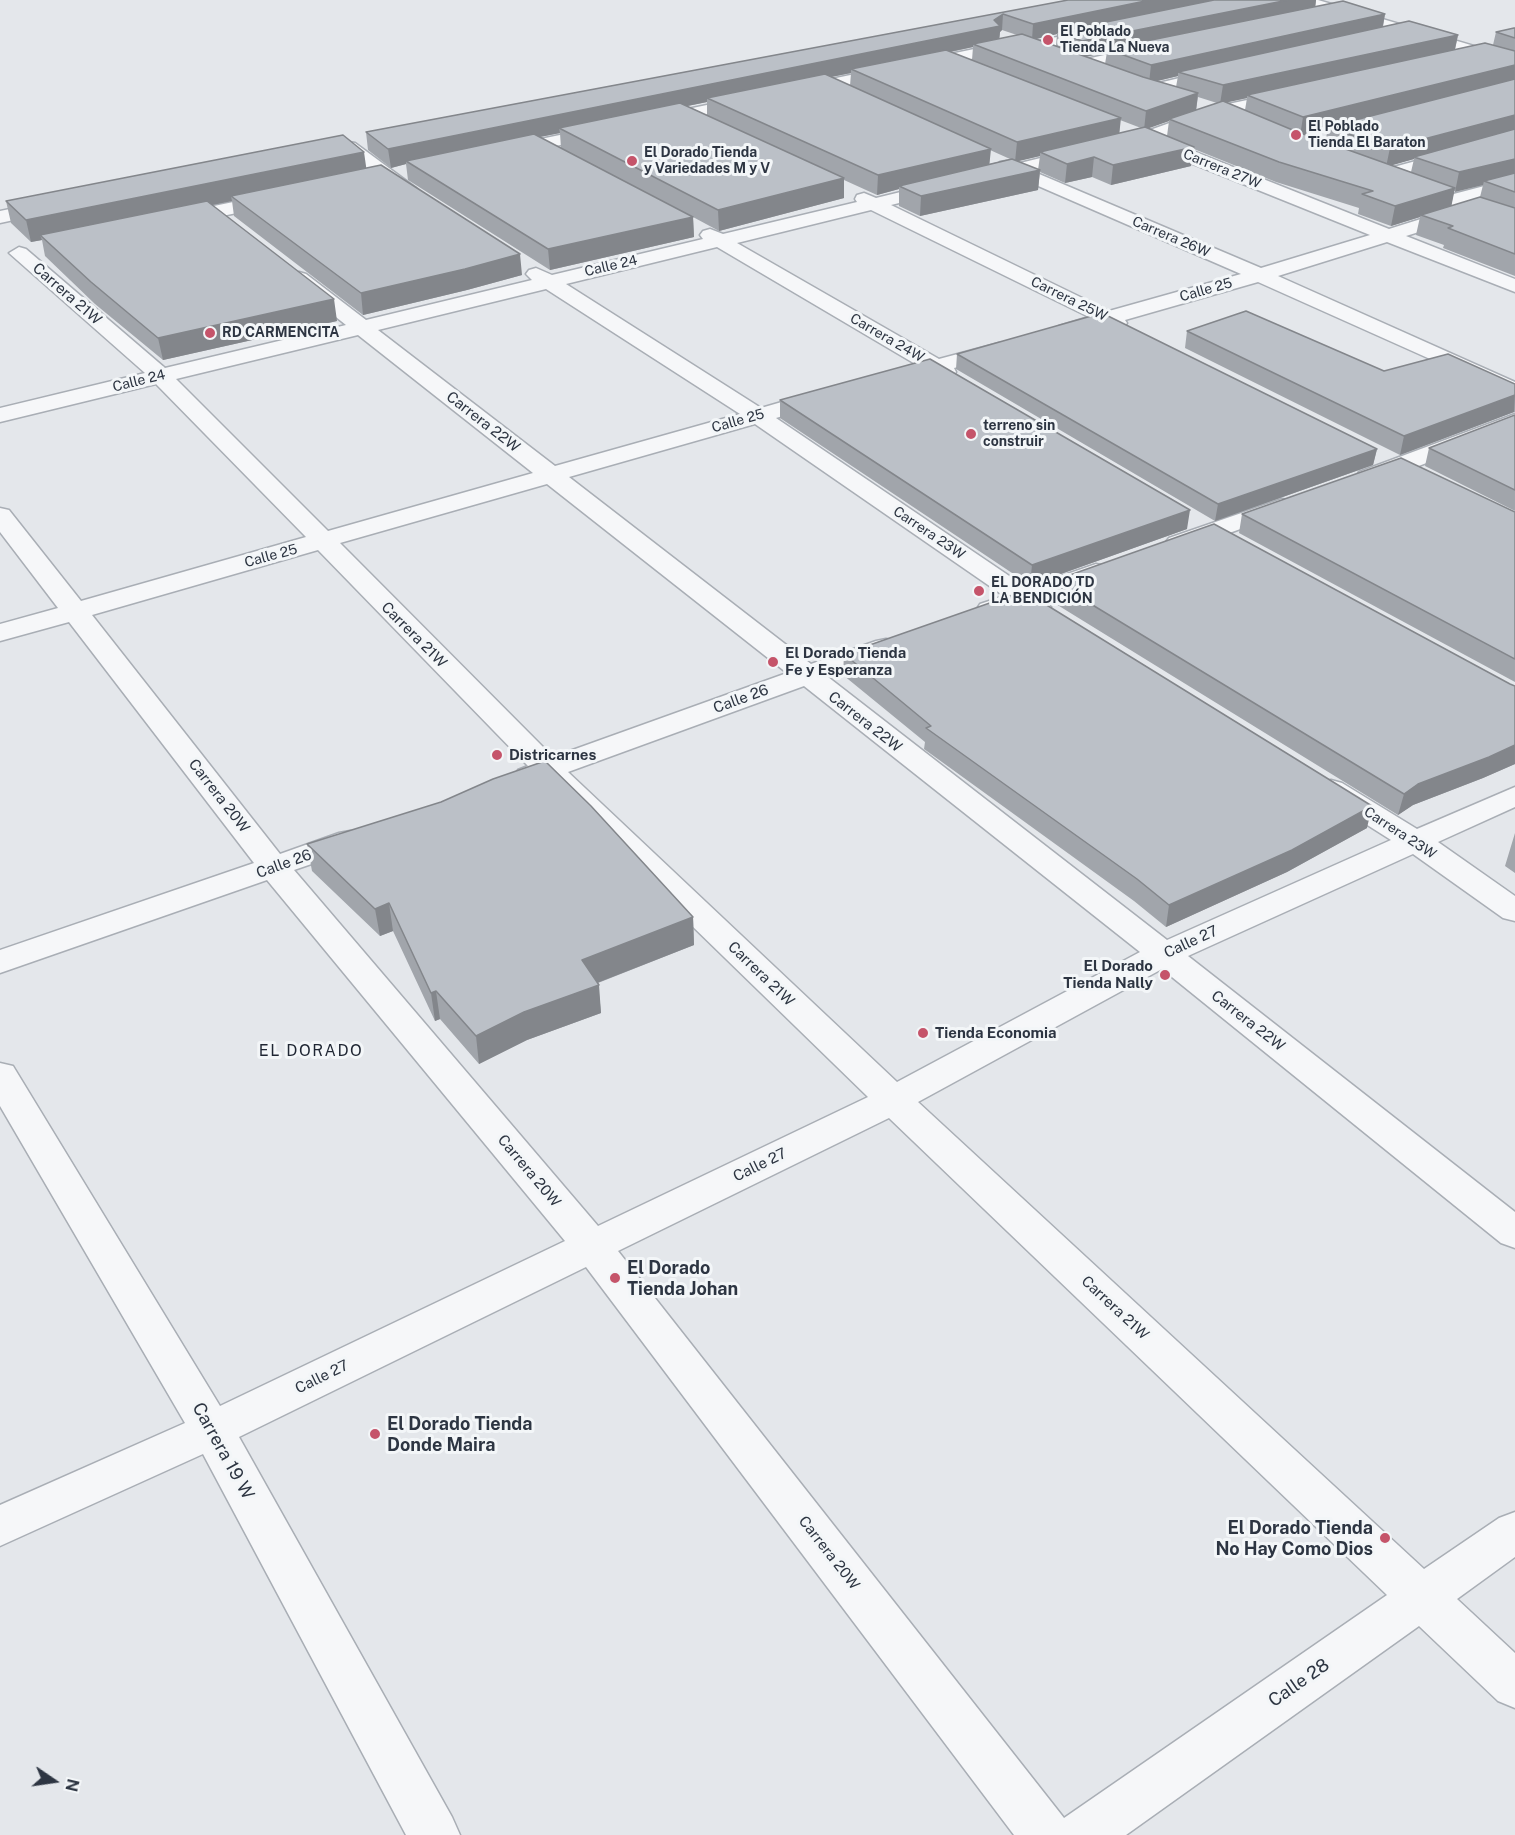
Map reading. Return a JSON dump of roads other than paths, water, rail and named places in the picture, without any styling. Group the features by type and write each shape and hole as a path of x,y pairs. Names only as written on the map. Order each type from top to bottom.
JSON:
{"street":[{"path":"1303,0 1515,63"},
{"path":"1305,18 1339,10"},
{"path":"639,124 948,60 1121,28"},
{"path":"1381,37 1405,32"},
{"path":"991,33 1109,75"},
{"path":"1079,65 1170,46"},
{"path":"916,47 981,73"},
{"path":"1448,61 1482,53"},
{"path":"1148,90 1242,69"},
{"path":"1129,82 1250,123"},
{"path":"827,85 849,95"},
{"name":"Calle 24","path":"0,415 720,241 872,202 1145,138 1220,111 1312,91"},
{"path":"684,115 715,129"},
{"name":"Carrera 27W","path":"1112,125 1515,286"},
{"path":"491,154 616,129"},
{"path":"1414,186 1379,173 1515,139"},
{"path":"327,152 373,142"},
{"path":"538,145 558,155"},
{"path":"350,147 386,176 426,202"},
{"name":"Carrera 26W","path":"989,159 1260,275 1515,390"},
{"path":"363,181 409,171"},
{"path":"1433,193 1453,200 1515,183"},
{"name":"Carrera 25W","path":"851,192 1139,334"},
{"path":"157,224 294,195"},
{"name":"Calle 25","path":"1050,334 1260,275 1386,234 1481,210 1453,200"},
{"path":"0,217 67,204"},
{"path":"214,212 233,226"},
{"name":"Carrera 24W","path":"689,225 967,385"},
{"name":"Carrera 21W","path":"20,252 161,376 321,542 548,769 893,1100 1515,1685"},
{"name":"Carrera 23W","path":"517,261 758,415 1024,598 1064,623"},
{"name":"Carrera 22W","path":"288,269 1164,954 1515,1233"},
{"path":"880,382 1016,344"},
{"name":"Calle 25","path":"0,633 847,391"},
{"path":"1345,485 1411,471 1515,421"},
{"path":"1369,450 1411,471"},
{"path":"1156,551 1201,525 1312,496"},
{"name":"Carrera 20W","path":"0,515 274,867 592,1246 1047,1835"},
{"path":"1201,525 1243,548"},
{"path":"969,617 1123,563"},
{"name":"Calle 26","path":"504,785 915,637"},
{"name":"Carrera 23W","path":"1304,773 1414,841 1515,911"},
{"name":"Calle 27","path":"0,1526 212,1430 893,1100 1164,954 1515,796"},
{"name":"Calle 26","path":"0,962 373,832"},
{"name":"Carrera 19 W","path":"0,1075 212,1430 434,1835"},
{"name":"Calle 28","path":"1083,1835 1515,1532"}],"place":[{"name":"El Poblado Tienda La Nueva","path":"1048,40"},
{"name":"El Poblado Tienda El Baraton","path":"1296,135"},
{"name":"El Dorado Tienda y Variedades M y V","path":"632,161"},
{"name":"RD CARMENCITA","path":"210,333"},
{"name":"terreno sin construir","path":"971,434"},
{"name":"EL DORADO TD LA BENDICIÓN","path":"979,591"},
{"name":"El Dorado Tienda Fe y Esperanza","path":"773,662"},
{"name":"Districarnes","path":"497,755"},
{"name":"El Dorado Tienda Nally","path":"1165,975"},
{"name":"Tienda Economia","path":"923,1033"},
{"name":"El Dorado Tienda Johan","path":"615,1278"},
{"name":"El Dorado Tienda Donde Maira","path":"375,1434"},
{"name":"El Dorado Tienda No Hay Como Dios","path":"1385,1538"}],"district":[{"name":"EL DORADO","path":"311,1051"}]}
